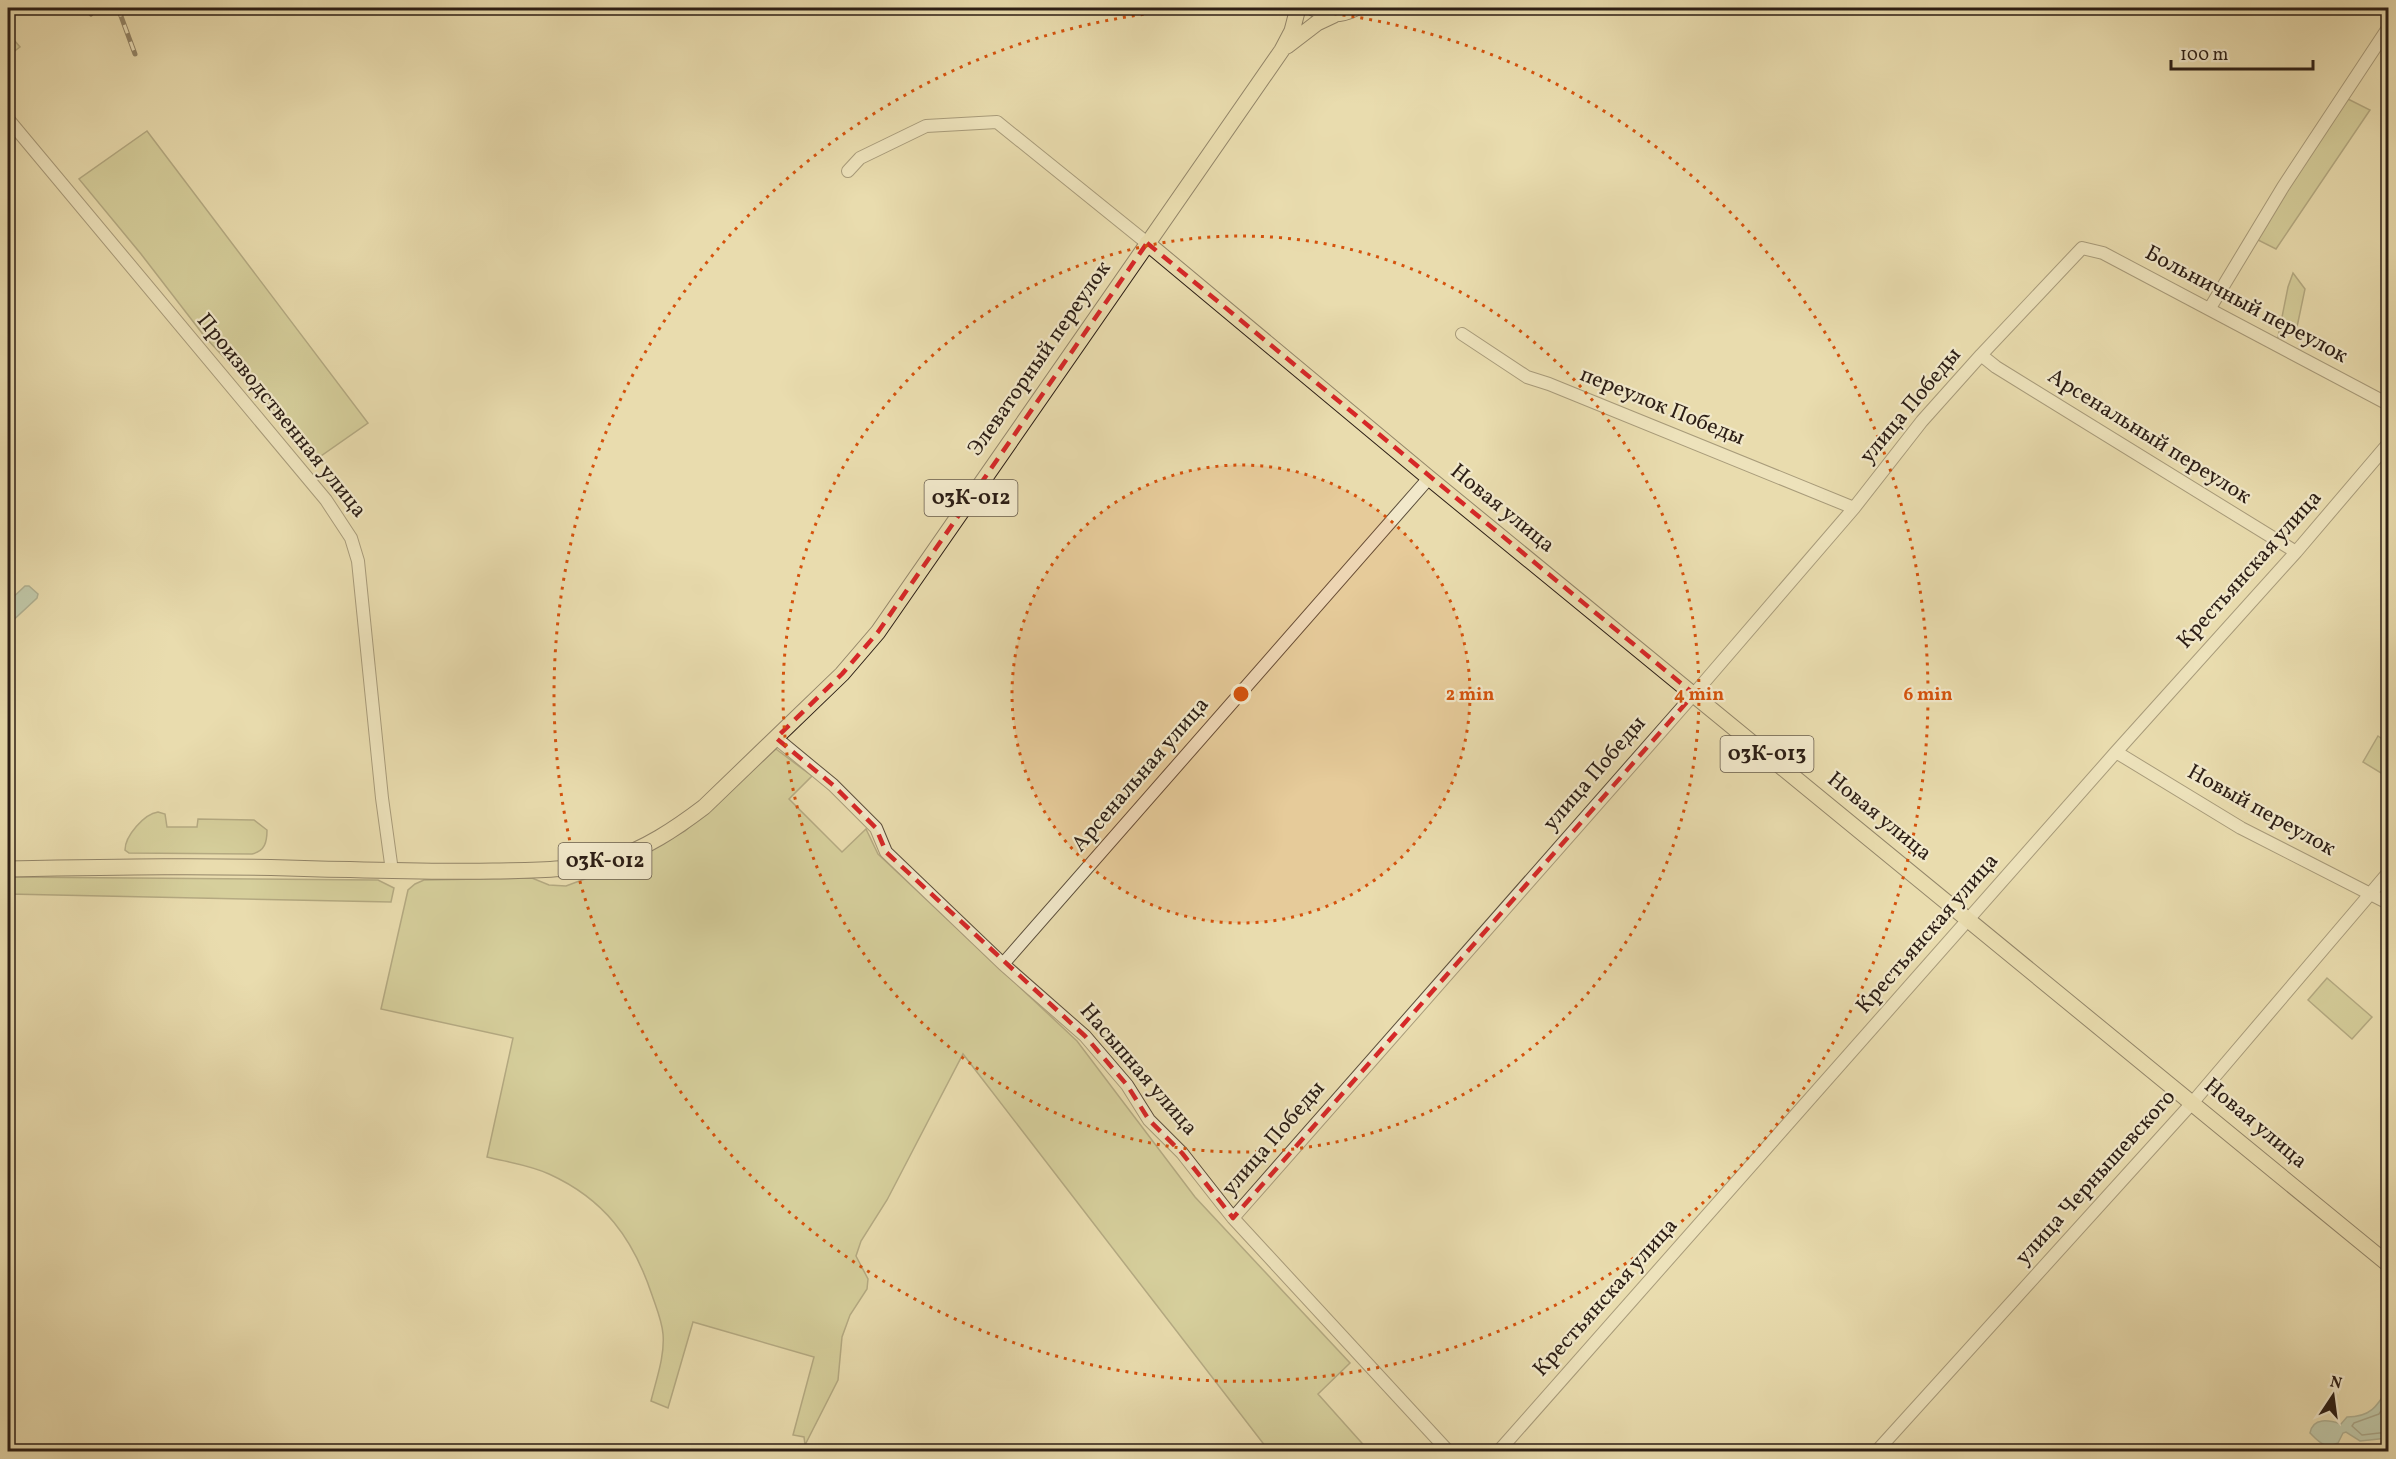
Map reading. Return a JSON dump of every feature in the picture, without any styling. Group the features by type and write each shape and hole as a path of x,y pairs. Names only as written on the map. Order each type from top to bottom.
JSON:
{"main road":[{"name":"Элеваторный переулок","path":"776,738 842,674 878,632 1282,50 1297,16 1298,8"},
{"path":"1313,8 1335,15"},
{"name":"Элеваторный переулок","path":"1282,50 1317,23 1356,8"},
{"name":"Новая улица","path":"1147,243 1429,478 2388,1264"},
{"name":"03К-012","path":"8,869 140,867 392,871 537,870 572,867 608,860 643,847 684,822 704,807 776,738"}],"street":[{"path":"2210,308 2283,188 2388,28"},
{"name":"Производственная улица","path":"8,119 319,491 342,521 351,538 358,561 382,798 392,871"},
{"path":"848,171 860,158 926,126 996,122 1147,243"},
{"name":"Больничный переулок","path":"2082,248 2103,253 2388,404"},
{"name":"улица Победы","path":"1233,1218 1694,694 1854,508 1922,422 1981,355 2082,248"},
{"name":"переулок Победы","path":"1462,334 1527,377 1854,508"},
{"name":"Арсенальный переулок","path":"1981,355 1996,367 2296,552"},
{"name":"Крестьянская улица","path":"1498,1452 2116,752 2296,552 2388,444"},
{"name":"Арсенальная улица","path":"1003,964 1429,478"},
{"name":"Насыпная улица","path":"776,738 833,785 876,828 886,852 1003,964 1085,1036 1127,1085 1149,1120 1182,1153 1233,1218 1449,1452"},
{"name":"Новый переулок","path":"2116,752 2241,828 2388,903"},
{"name":"улица Чернышевского","path":"1876,1452 2193,1102 2388,873"}],"highlighted area":[{"path":"1147,243 1694,694 1233,1218 1182,1153 1149,1120 1127,1085 1085,1036 886,852 876,828 833,785 776,738 842,674 878,632"}],"green space":[{"path":"8,33 20,47 8,56"},
{"path":"2342,96 2370,110 2276,249 2256,239"},
{"path":"147,131 368,423 318,458 205,337 79,179"},
{"path":"2293,273 2305,289 2297,327 2278,337 2288,287"},
{"path":"2378,736 2388,743 2388,761 2381,773 2363,762"},
{"path":"776,749 812,776 789,799 842,852 866,829 878,854 1077,1041 1195,1197 1350,1363 1318,1394 1369,1451 1269,1451 963,1054 887,1200 861,1241 856,1256 868,1279 867,1289 850,1315 842,1337 838,1380 805,1445 804,1437 793,1435 814,1357 693,1322 668,1408 651,1401 661,1359 662,1329 659,1314 644,1274 626,1238 601,1208 568,1184 534,1168 487,1157 513,1038 381,1009 408,890 415,884 424,880 532,878 549,885 566,886 590,877 599,870 642,855 685,831"},
{"path":"158,812 165,814 167,827 197,827 198,819 254,820 267,830 266,842 260,851 252,854 129,853 125,850 128,838 136,826"},
{"path":"8,877 378,880 394,888 391,902 8,894"},
{"path":"2327,978 2372,1017 2352,1039 2308,1000"}],"water":[{"path":"25,586 29,586 38,594 37,598 8,625 8,602"},
{"path":"2388,1388 2388,1438 2360,1441 2346,1432 2343,1433 2338,1443 2329,1446 2322,1444 2310,1433 2314,1424 2318,1422 2341,1424 2347,1417 2367,1413 2376,1406"}],"railway":[{"path":"85,8 91,14"},
{"path":"118,8 135,54"}]}
